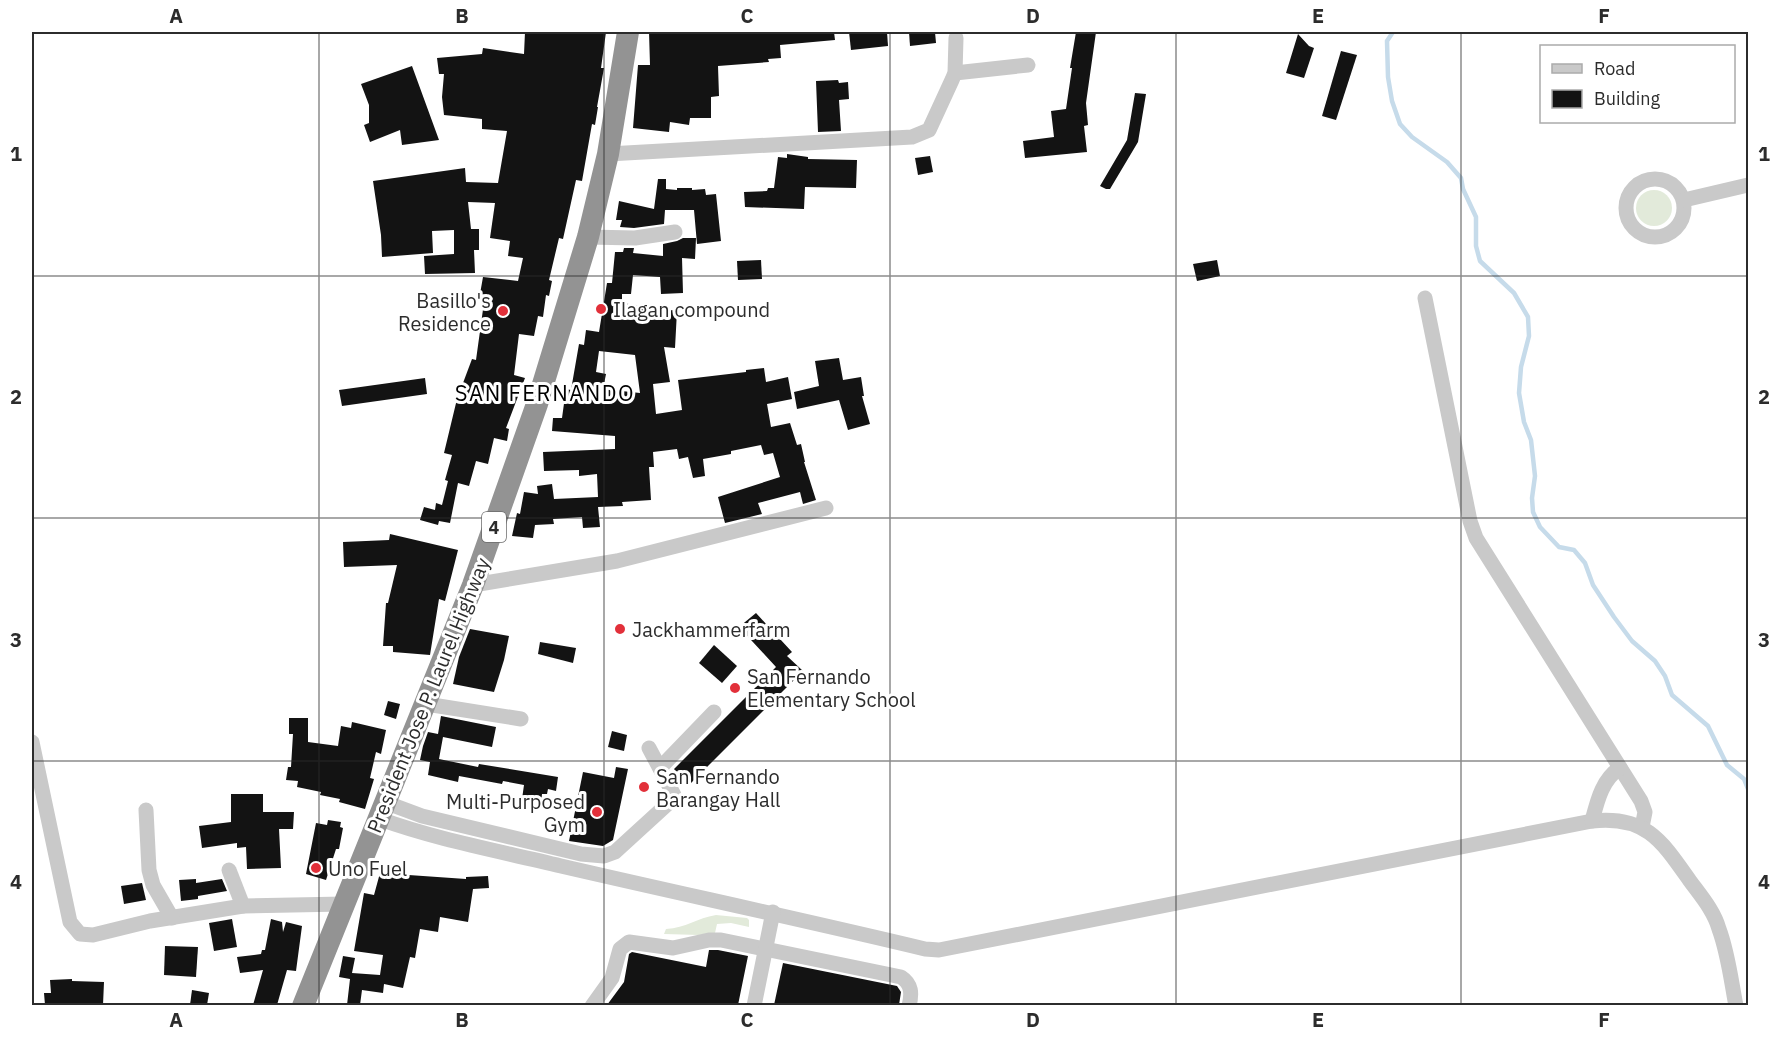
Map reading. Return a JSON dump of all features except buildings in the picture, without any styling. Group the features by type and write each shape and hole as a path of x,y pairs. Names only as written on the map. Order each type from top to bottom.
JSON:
{"highway":[{"name":"President Jose P. Laurel Highway","path":"303,1005 473,585 537,404 588,237 608,154 628,32"}],"street":[{"path":"608,154 912,137 929,130 955,73 956,38"},
{"path":"955,73 1028,65"},
{"path":"1684,200 1749,185"},
{"path":"588,237 635,238 675,232"},
{"path":"1425,298 1470,521 1476,538 1644,807 1645,817 1642,827"},
{"path":"473,585 617,561 826,508"},
{"path":"426,704 521,719"},
{"path":"660,768 714,712"},
{"path":"32,742 70,922 80,934 93,935 126,925 243,906 344,904"},
{"path":"383,811 434,819 581,854 604,856 615,852 673,799 674,795 650,748"},
{"path":"1592,821 1602,791 1610,776 1620,768"},
{"path":"146,810 149,870 153,885 172,918"},
{"path":"383,811 433,836 773,912 925,949 944,950 1592,821 1619,820 1642,827 1654,835 1667,849 1714,916 1721,936 1736,1005"},
{"path":"229,870 243,906"},
{"path":"754,1005 773,912"},
{"path":"592,1005 612,978 620,949 625,943 633,942 673,948 715,940 901,977 908,982 909,1005"}],"green space":[{"path":"1654,190 1667,195 1672,208 1667,221 1654,226 1641,221 1636,208 1641,195"},
{"path":"716,915 747,918 749,927 731,923 717,924 715,933 664,934 666,929 680,927"}],"waterway":[{"path":"1393,32 1387,41 1388,77 1392,101 1400,124 1412,137 1447,162 1461,178 1463,189 1476,217 1476,246 1480,261 1514,293 1528,317 1529,336 1521,367 1519,393 1524,422 1531,440 1535,476 1533,512 1540,527 1559,547 1574,550 1585,563 1593,585 1614,617 1632,641 1655,661 1665,676 1672,695 1708,726 1727,765 1744,779 1748,789"}],"place":[{"name":"Ilagan compound","path":"601,309"},
{"name":"Basillo's Residence","path":"503,311"},
{"name":"Jackhammerfarm","path":"620,629"},
{"name":"San Fernando Elementary School","path":"735,688"},
{"name":"San Fernando Barangay Hall","path":"644,787"},
{"name":"Multi-Purposed Gym","path":"597,812"},
{"name":"Uno Fuel","path":"316,868"}],"district":[{"name":"SAN FERNANDO","path":"545,392"}]}
